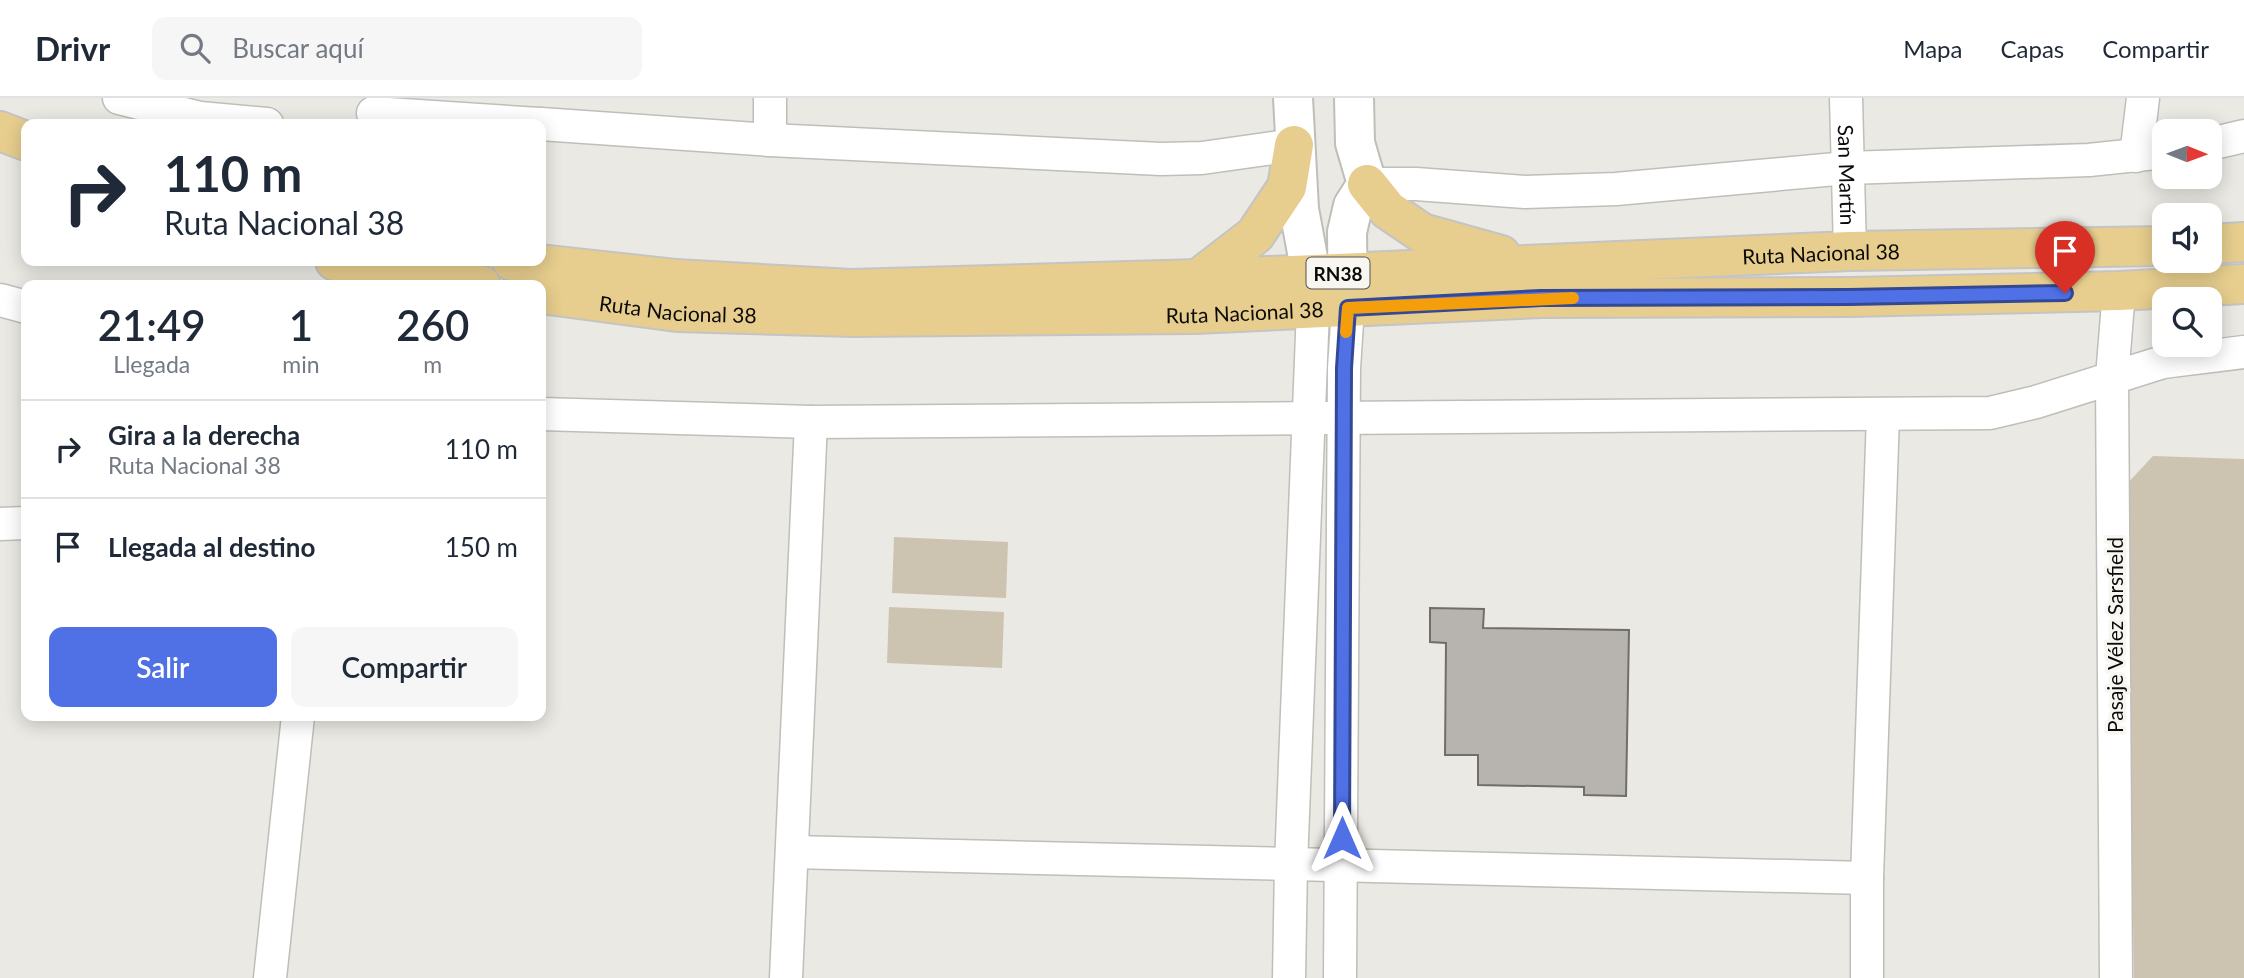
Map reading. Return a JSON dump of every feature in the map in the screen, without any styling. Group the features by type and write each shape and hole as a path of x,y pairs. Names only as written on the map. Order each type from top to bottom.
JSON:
{"main road":[{"path":"1293,98 1299,209 1330,291"},
{"path":"1354,98 1355,143 1367,184 1388,210 1422,233 1536,265"},
{"path":"0,131 21,139"},
{"path":"1198,279 1255,234 1286,187 1294,145"},
{"path":"0,157 21,165"},
{"path":"1330,291 1353,206 1367,184"},
{"path":"2222,243 2244,242"},
{"name":"Ruta Nacional 38","path":"546,295 677,312 853,317 1195,314 1330,291 1536,265 1850,251 2152,246"},
{"name":"Ruta Nacional 38","path":"546,265 676,279 851,289 1198,279 1330,291 1541,298 1849,297 2119,291 2244,284"},
{"path":"343,268 440,280"}],"street":[{"path":"119,98 211,119"},
{"path":"770,98 770,141"},
{"name":"San Martín","path":"1846,98 1850,251"},
{"path":"1367,184 1416,184 1525,192 1616,189 1847,167 2089,160 2151,154 2143,98"},
{"path":"373,112 470,119"},
{"path":"546,124 770,141 1161,159 1202,158 1294,145"},
{"path":"2222,141 2244,136"},
{"path":"1330,291 1343,418 1340,978"},
{"path":"1289,978 1308,419 1330,291"},
{"name":"Pasaje Vélez Sarsfield","path":"2116,978 2112,377 2119,291"},
{"path":"0,300 21,306"},
{"path":"546,414 811,422 1990,413 2036,402 2163,362 2244,352"},
{"path":"1867,978 1867,878 1883,415"},
{"path":"786,978 811,422"},
{"path":"0,524 21,523"},
{"path":"270,978 297,721"},
{"path":"792,852 1867,878"}],"shaded area":[{"path":"2153,456 2244,459 2244,978 2134,978 2125,486"},
{"path":"894,537 1008,542 1006,598 892,593"},
{"path":"889,607 1004,612 1002,668 887,663"}],"building":[{"path":"1430,608 1484,609 1483,628 1629,630 1626,796 1584,795 1584,787 1478,785 1478,755 1445,755 1446,643 1430,642"}],"slow traffic":[{"path":"1346,332 1348,308 1573,298"}],"route":[{"path":"1342,838 1344,368 1348,308 1541,298 2065,293"}]}
